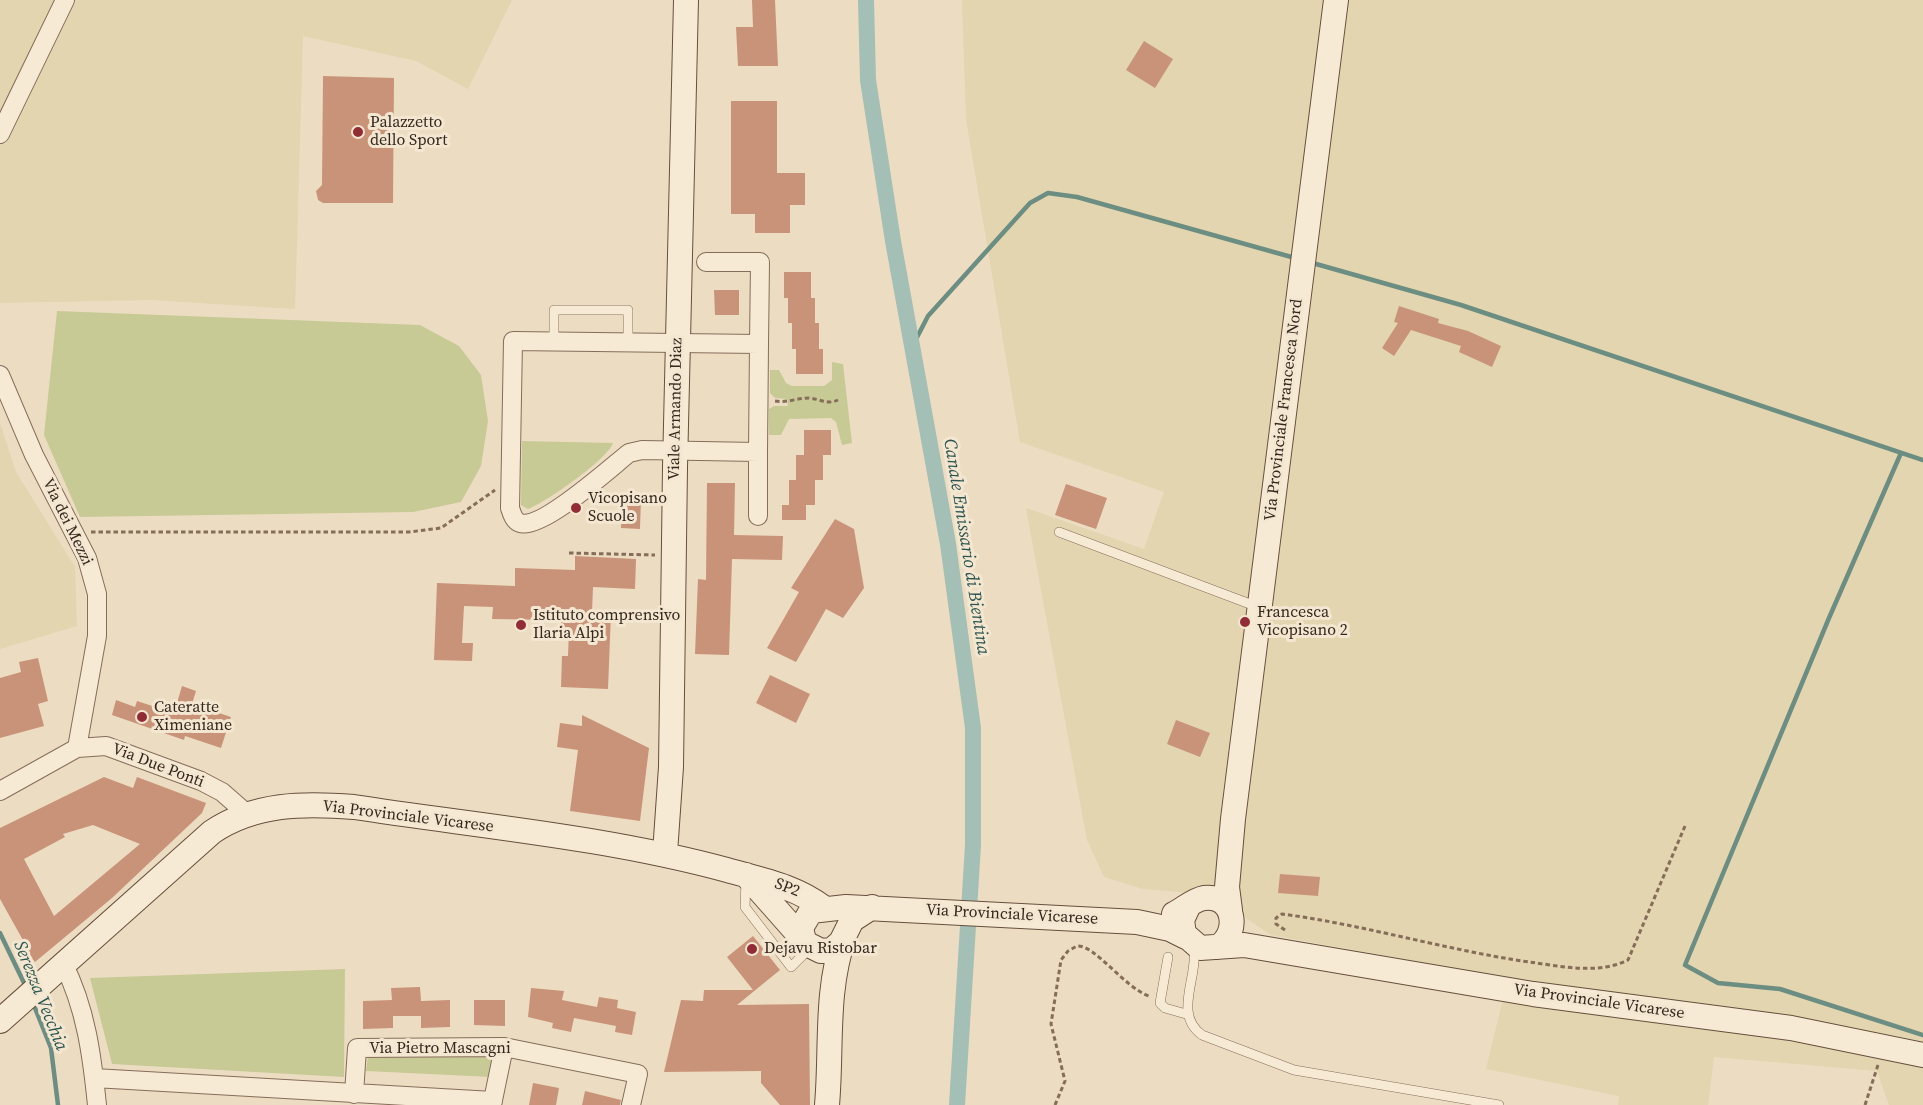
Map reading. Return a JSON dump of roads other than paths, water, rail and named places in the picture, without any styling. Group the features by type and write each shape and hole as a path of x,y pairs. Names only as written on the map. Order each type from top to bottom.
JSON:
{"main road":[{"name":"Viale Armando Diaz","path":"665,853 670,777 686,0"},
{"name":"Via Provinciale Francesca Nord","path":"1233,819 1336,0"},
{"name":"Via Provinciale Vicarese","path":"0,1021 212,832 246,813 288,805 354,807 665,853 746,875"},
{"path":"1233,819 1227,887 1231,916 1228,938 1202,944 1182,920 1222,858 1233,819"},
{"name":"SP2","path":"746,875 793,889 827,908"},
{"name":"SP2","path":"746,875 807,944"},
{"name":"Via Provinciale Vicarese","path":"1137,922 1165,917 1194,903 1217,900 1252,940 1275,950"},
{"name":"Via Provinciale Vicarese","path":"827,908 880,907 1137,922 1170,929 1202,944 1244,945 1544,995 1791,1028 1923,1055"},
{"path":"807,944 826,951 837,947 856,917 880,907"},
{"path":"827,1105 830,1008 836,961 844,934 841,918 827,908 811,911 803,921 801,934 822,974 830,1008"}],"street":[{"path":"0,134 65,0"},
{"path":"706,262 760,262 758,516"},
{"path":"758,452 642,450 629,453 552,513 532,523 519,523 512,515 510,477 513,341 759,344"},
{"name":"Via dei Mezzi","path":"0,375 34,455 87,558 97,594 97,636 77,748"},
{"name":"Via Due Ponti","path":"0,791 77,748 105,746 201,781 222,792 246,813"},
{"path":"63,963 78,997 87,1032 98,1105"},
{"path":"94,1078 303,1098 354,1094 493,1103 504,1047"},
{"name":"Via Pietro Mascagni","path":"354,1094 357,1048 504,1047 638,1074 631,1105"}],"lane":[{"path":"554,341 554,310 628,310 628,342"},
{"path":"1059,532 1260,608"},
{"path":"1192,986 1194,959 1202,944"},
{"path":"1202,944 1186,1014 1191,1025 1202,1035 1275,1065 1318,1076 1499,1105"},
{"path":"1168,957 1159,999 1162,1006 1186,1014"}],"waterway":[{"name":"Canale Emissario di Bientina","path":"866,0 868,80 893,241 948,544 973,728 973,845 957,1105"},
{"path":"912,347 928,316 1030,203 1048,193 1077,197 1295,258"},
{"path":"1309,262 1461,305 1923,460"},
{"path":"1901,453 1829,618 1685,965 1718,983 1780,989 1923,1035"},
{"name":"Serezza Vecchia","path":"0,933 26,987"},
{"name":"Serezza Vecchia","path":"33,1003 51,1048 58,1105"}],"place":[{"name":"Palazzetto dello Sport","path":"358,132"},
{"name":"Vicopisano Scuole","path":"576,508"},
{"name":"Francesca Vicopisano 2","path":"1245,622"},
{"name":"Istituto comprensivo Ilaria Alpi","path":"521,625"},
{"name":"Cateratte Ximeniane","path":"142,717"},
{"name":"Dejavu Ristobar","path":"752,949"}]}
